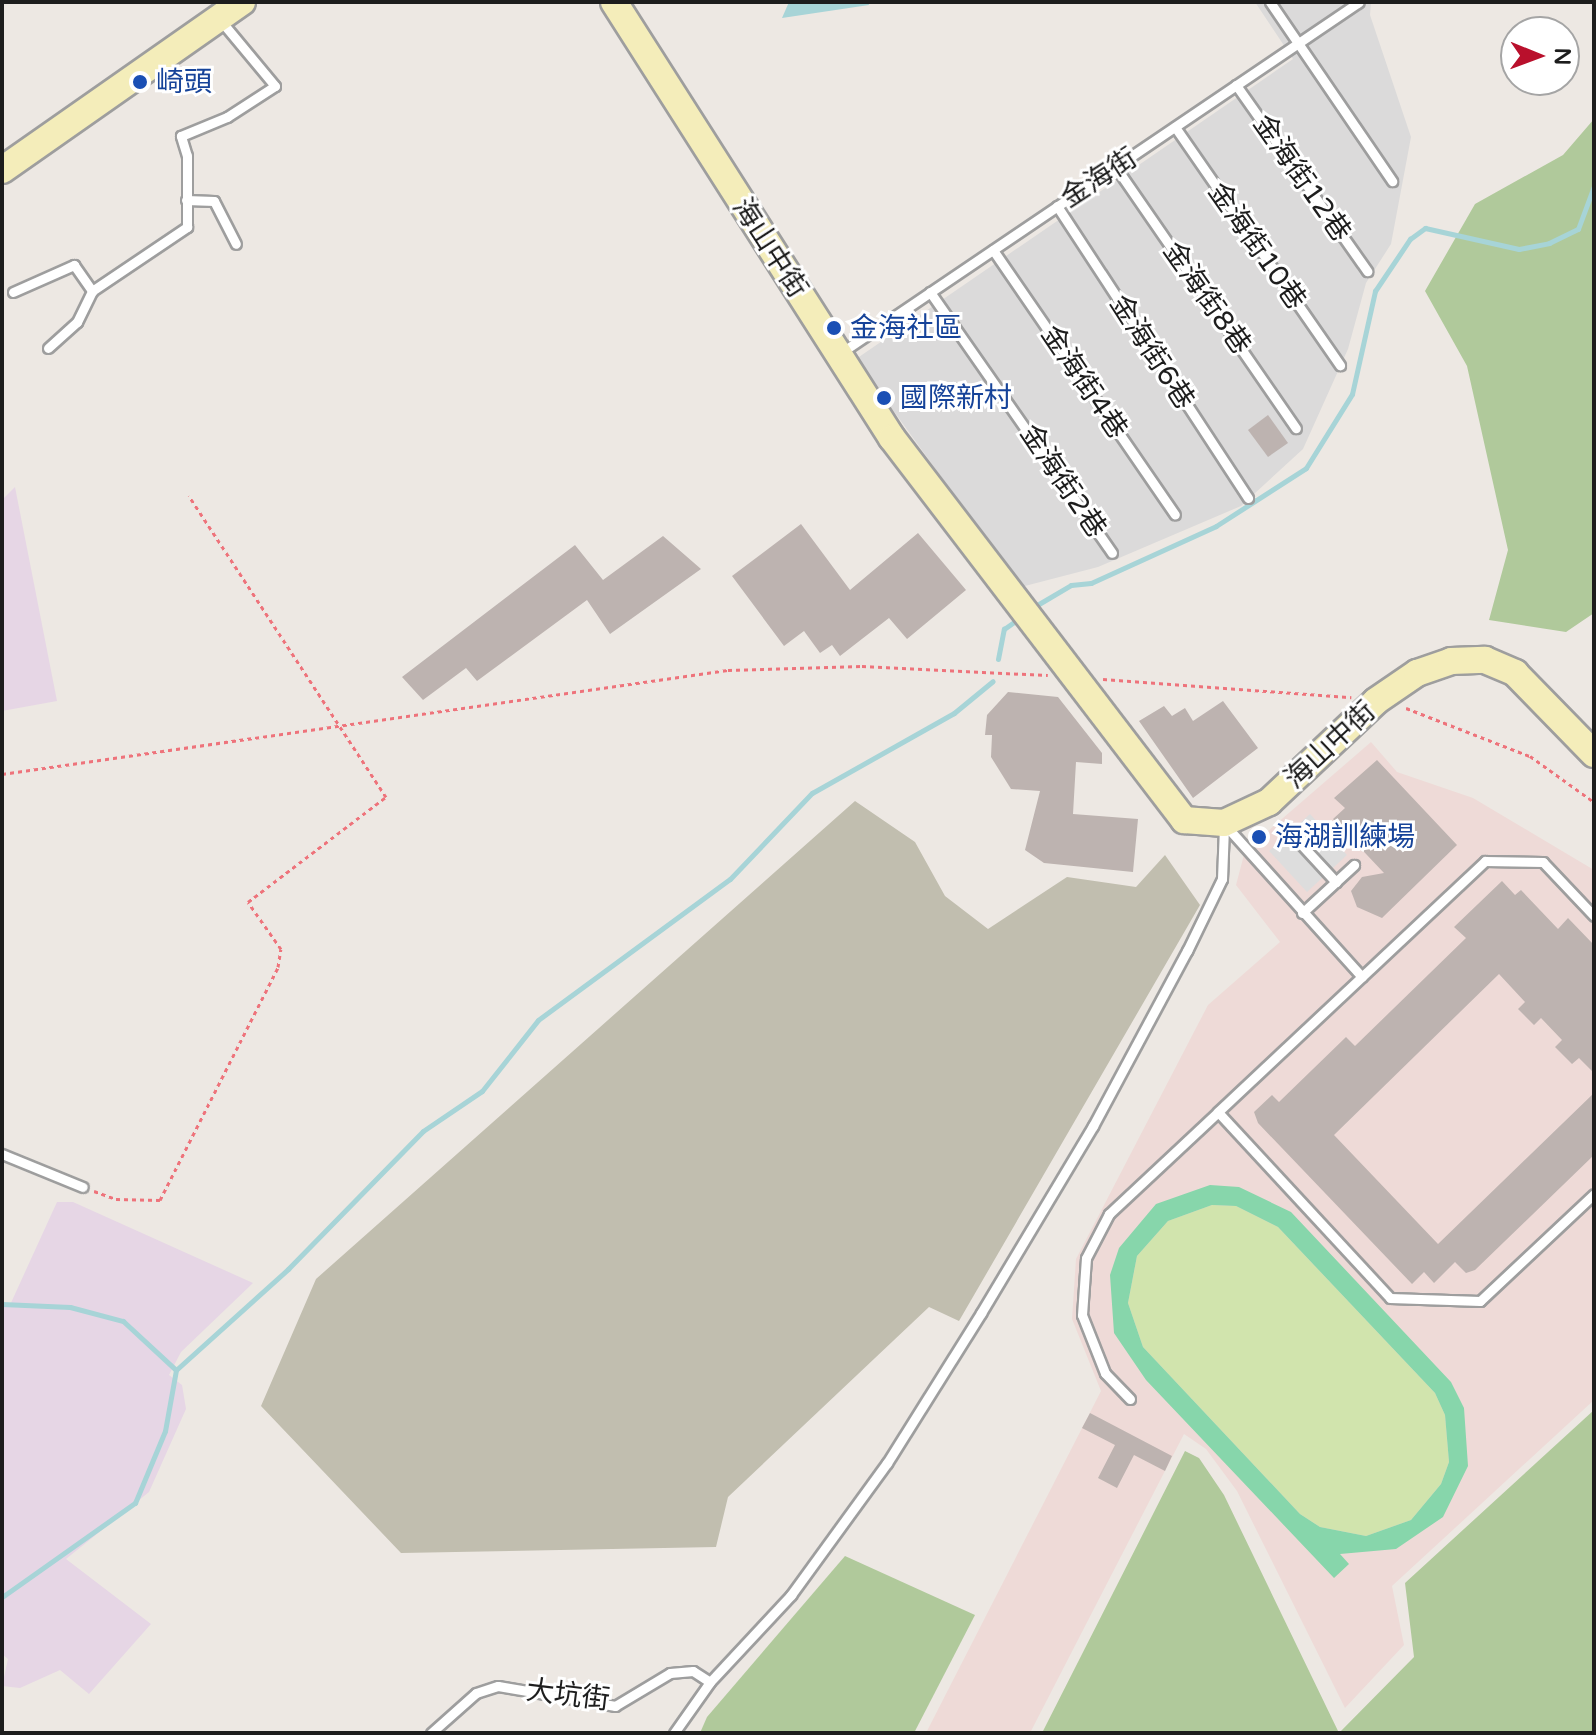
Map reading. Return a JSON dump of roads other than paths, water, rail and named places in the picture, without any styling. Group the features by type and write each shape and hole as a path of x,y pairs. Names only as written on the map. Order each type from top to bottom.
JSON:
{"street":[{"path":"2,170 242,2"},
{"name":"海山中街","path":"614,2 892,438 1184,820 1224,823 1269,802 1376,701 1417,673 1451,661 1485,660 1515,673 1594,754"}],"lane":[{"path":"1270,2 1392,181"},
{"name":"金海街","path":"839,354 1057,206 1117,169 1359,2"},
{"path":"48,348 77,322 92,291 187,227 187,156 181,136 227,117 275,86 219,18"},
{"name":"金海街12巷","path":"1236,85 1367,271"},
{"name":"金海街10巷","path":"1175,127 1340,365"},
{"name":"金海街8巷","path":"1117,169 1296,428"},
{"path":"186,200 214,201 236,244"},
{"name":"金海街6巷","path":"1057,206 1248,498"},
{"name":"金海街4巷","path":"993,250 1175,515"},
{"path":"13,292 74,265 92,291"},
{"name":"金海街2巷","path":"930,292 1112,553"},
{"path":"1224,823 1362,977"},
{"path":"674,1733 710,1682 791,1595 887,1463 1061,1179 1222,879 1224,823"},
{"path":"1298,841 1336,882"},
{"path":"1130,1399 1105,1373 1082,1315 1086,1258 1109,1214 1485,861 1543,862 1594,916"},
{"path":"1302,913 1354,865"},
{"path":"1218,1112 1390,1298 1480,1301 1594,1194"},
{"path":"2,1154 83,1187"},
{"name":"大坑街","path":"431,1733 449,1711 498,1686 615,1706 670,1673 693,1671 710,1682"}],"water":[{"path":"789,2 868,2 869,5 782,18"}],"waterway":[{"path":"1032,608 1071,585 1091,583 1216,526 1306,468 1352,394 1375,291 1410,239 1425,228 1519,249 1549,243 1578,229 1594,186"},
{"path":"998,659 1004,629 1021,617"},
{"path":"2,1304 70,1307 123,1321 176,1370 288,1269 423,1131 482,1091 538,1020 730,879 812,793 954,713 993,681"},
{"path":"2,1597 135,1503 165,1431 176,1370"}],"place":[{"name":"崎頭","path":"140,82"},
{"name":"金海社區","path":"834,328"},
{"name":"國際新村","path":"884,398"},
{"name":"海湖訓練場","path":"1259,837"}]}
